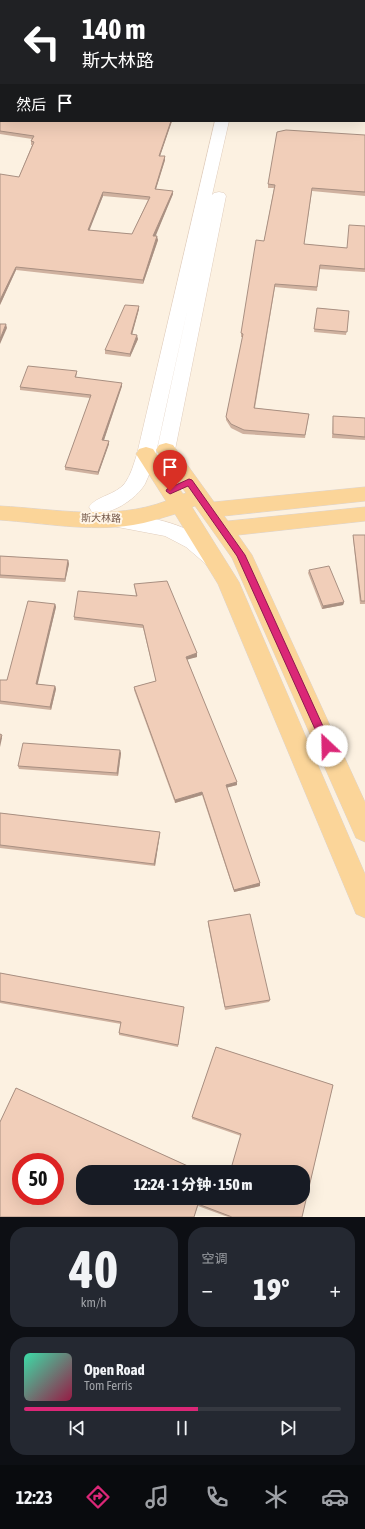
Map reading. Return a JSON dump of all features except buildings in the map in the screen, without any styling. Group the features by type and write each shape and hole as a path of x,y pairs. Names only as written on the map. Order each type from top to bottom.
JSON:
{"main road":[{"path":"156,452 189,496 222,529 241,555 365,830"},
{"name":"斯大林路","path":"0,500 134,518 189,496 365,494"},
{"path":"189,496 216,561 228,582 365,905"},
{"name":"斯大林路","path":"0,513 103,513"},
{"path":"222,529 365,514"}],"street":[{"path":"156,452 222,122"},
{"path":"103,513 130,491 156,452 235,122"},
{"path":"103,513 171,530 190,540 216,561"}],"route":[{"path":"170,491 189,482 241,555 327,746"}]}
